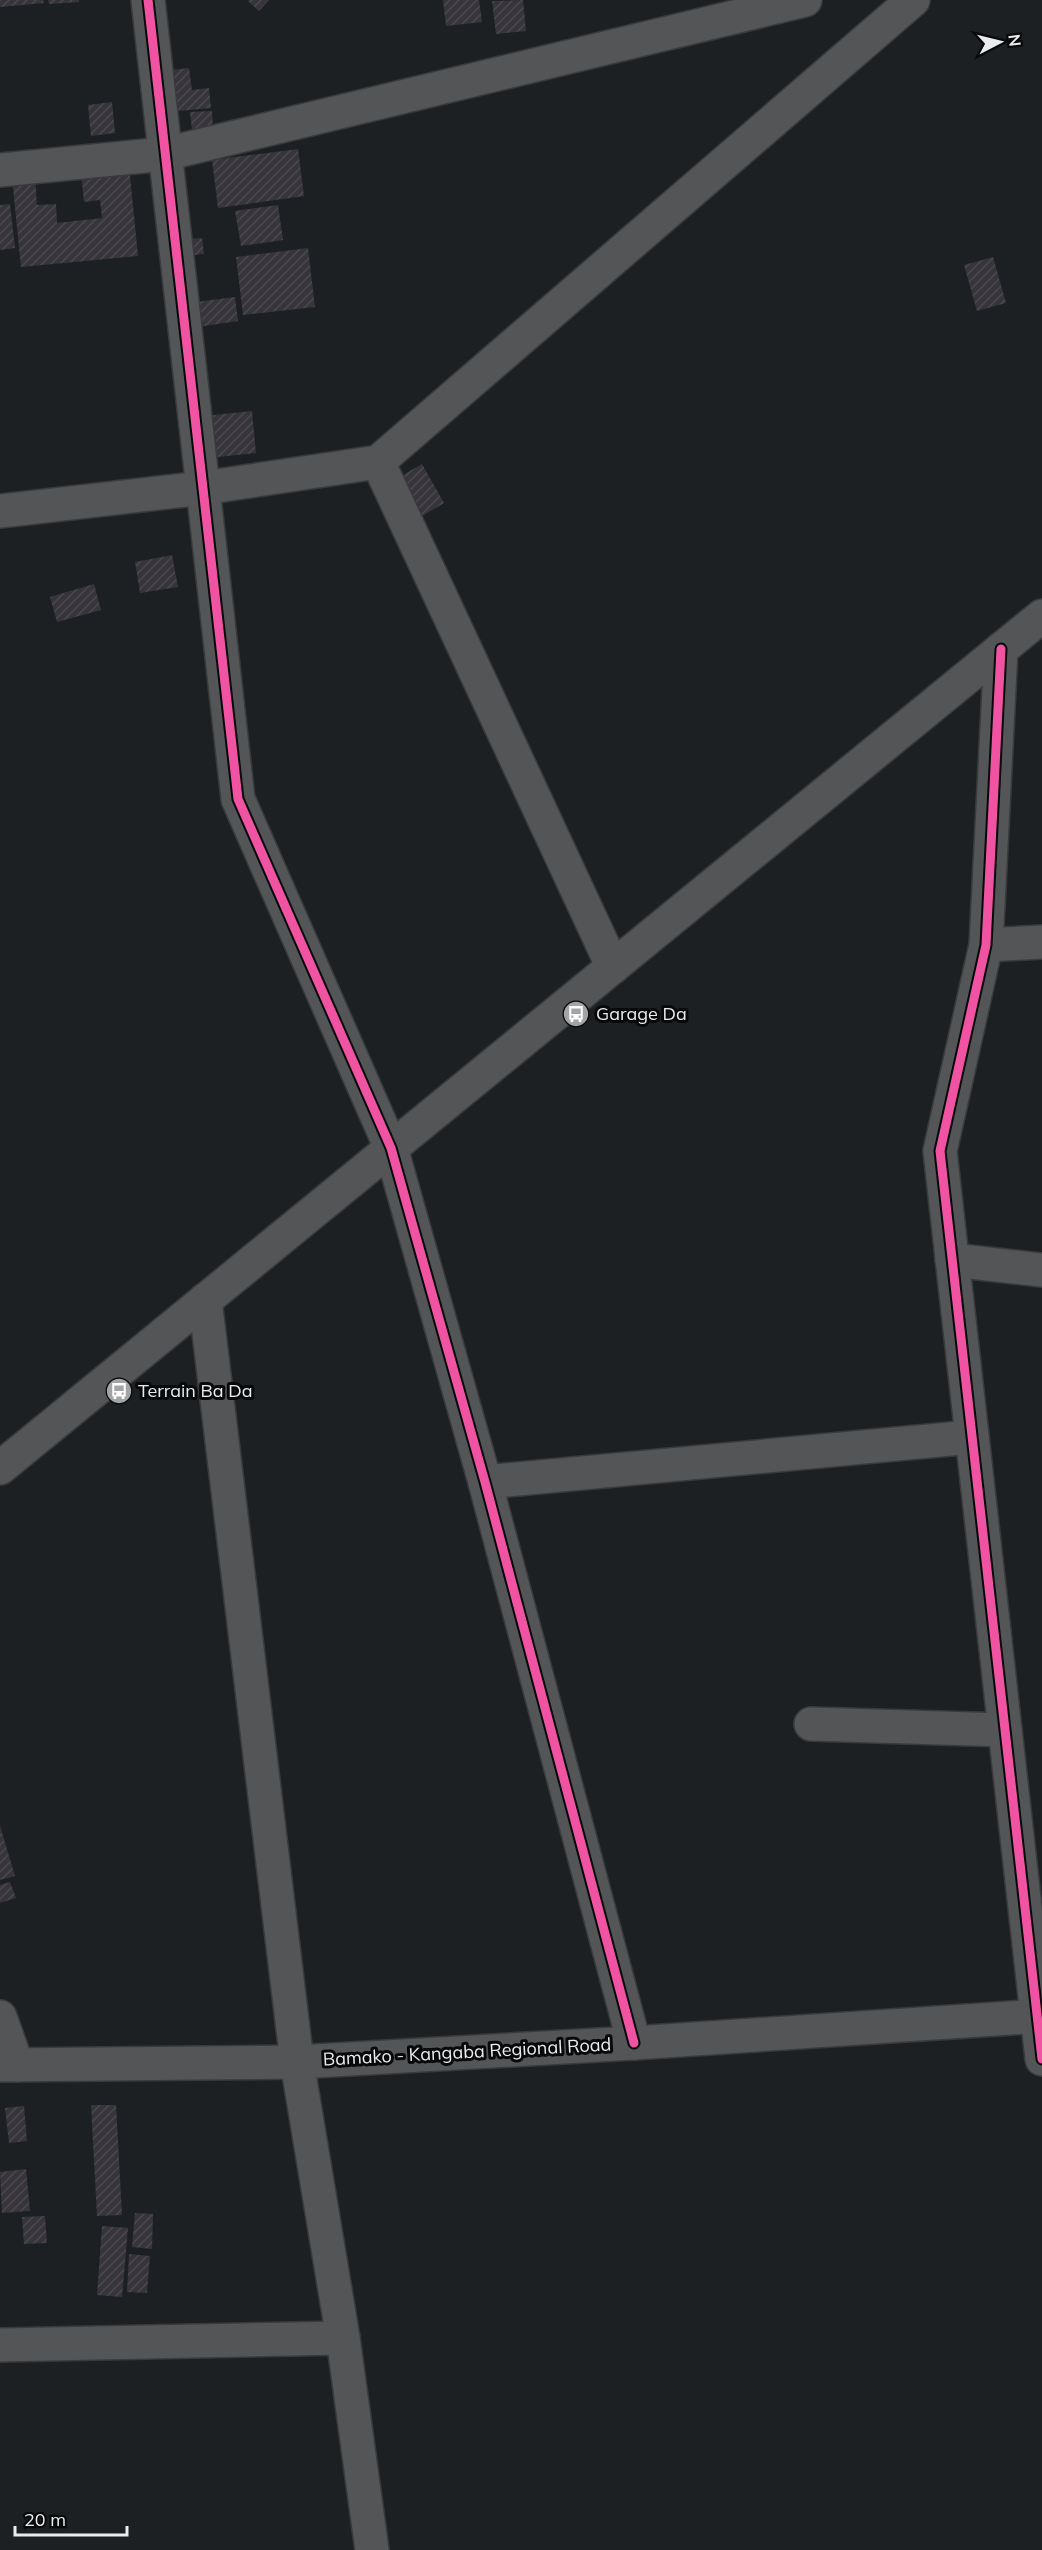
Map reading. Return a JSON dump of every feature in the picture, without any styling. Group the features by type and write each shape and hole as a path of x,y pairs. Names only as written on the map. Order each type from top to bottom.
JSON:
{"street":[{"path":"148,0 238,798 391,1148 484,1482 634,2043"},
{"path":"0,170 165,154 805,0"},
{"path":"0,511 203,488 378,462 914,0"},
{"path":"378,462 613,967"},
{"path":"0,1468 1042,616"},
{"path":"1001,649 986,945 940,1150 1005,1730 1040,2017 1042,2059"},
{"path":"986,945 1042,942"},
{"path":"952,1260 1042,1270"},
{"path":"205,1300 297,2062 343,2338 372,2550"},
{"path":"484,1482 972,1437"},
{"path":"811,1724 1005,1730"},
{"path":"0,2017 8,2065"},
{"name":"Bamako - Kangaba Regional Road","path":"8,2065 297,2062 1040,2017"},
{"path":"0,2345 343,2338"}],"building":[{"path":"0,0 43,0 44,3 0,7"},
{"path":"48,0 79,0 79,2 49,4"},
{"path":"249,0 269,0 259,11"},
{"path":"443,0 479,0 482,22 446,26"},
{"path":"523,0 526,31 496,34 492,1"},
{"path":"189,68 192,90 209,88 211,108 167,112 162,71"},
{"path":"112,102 115,133 91,136 88,105"},
{"path":"212,111 213,128 192,130 190,112"},
{"path":"298,149 304,196 218,208 212,160"},
{"path":"129,166 138,256 21,267 12,178 35,176 37,205 56,204 57,223 102,218 100,200 84,202 81,172"},
{"path":"10,204 15,248 0,250 0,205"},
{"path":"278,205 283,240 241,246 235,211"},
{"path":"202,238 204,254 183,256 181,240"},
{"path":"308,248 315,307 243,315 236,257"},
{"path":"993,257 1006,303 977,311 964,265"},
{"path":"235,297 238,321 191,328 188,303"},
{"path":"252,411 256,453 208,458 204,416"},
{"path":"422,464 444,503 419,518 396,479"},
{"path":"172,555 178,587 140,593 135,562"},
{"path":"94,584 101,610 57,622 50,597"},
{"path":"0,1826 15,1876 0,1880"},
{"path":"10,1882 16,1898 0,1903 0,1885"},
{"path":"91,2105 116,2105 122,2215 97,2216"},
{"path":"24,2106 27,2141 9,2143 5,2108"},
{"path":"26,2169 30,2211 2,2213 0,2172"},
{"path":"135,2213 153,2214 152,2249 132,2247"},
{"path":"45,2216 47,2243 24,2244 22,2217"},
{"path":"102,2226 128,2228 122,2297 97,2295"},
{"path":"129,2254 150,2256 147,2293 127,2292"}],"cycle path":[{"path":"148,0 238,799 391,1148 485,1482 634,2043"},
{"path":"1001,649 986,945 940,1151 1042,2059"}],"place":[{"name":"Garage Da","path":"576,1014"},
{"name":"Terrain Ba Da","path":"119,1391"}]}
